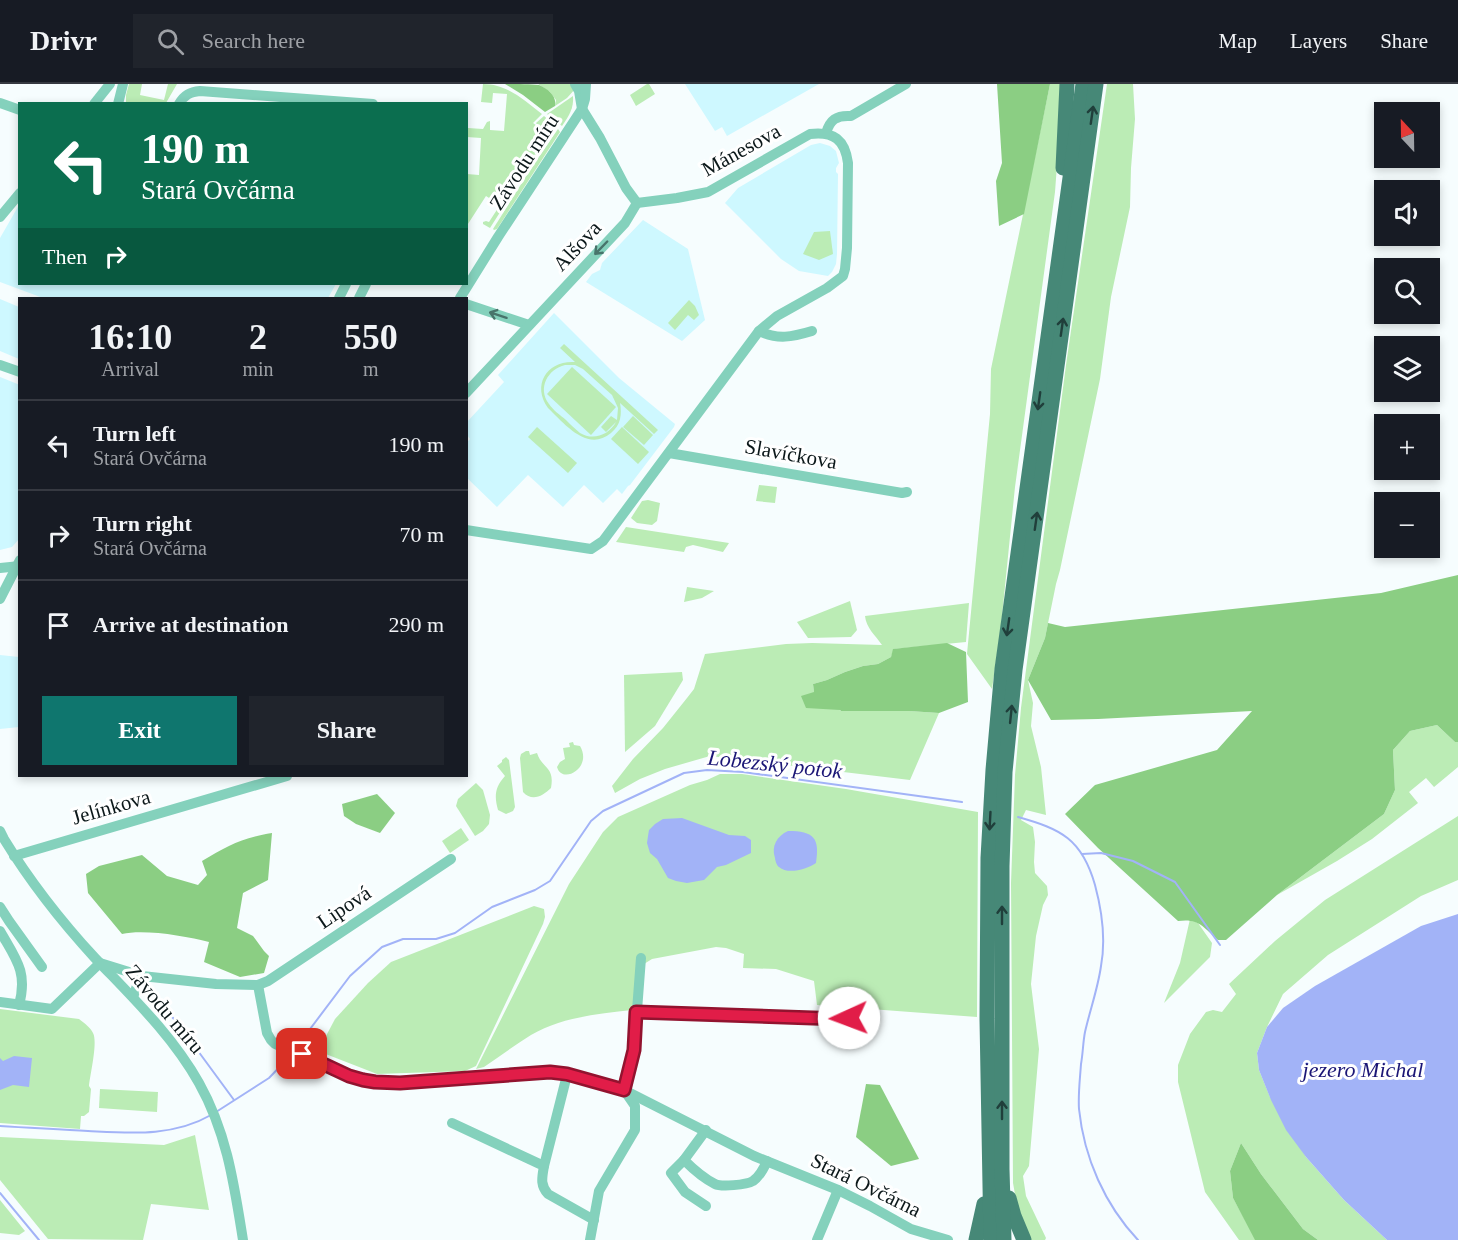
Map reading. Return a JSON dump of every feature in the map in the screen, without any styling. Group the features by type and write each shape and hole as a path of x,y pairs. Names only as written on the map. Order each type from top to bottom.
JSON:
{"highway":[{"path":"1061,239 1067,84"},
{"path":"1004,1240 996,1169 987,1019 988,858 993,770 1002,669 1083,84"},
{"path":"991,1240 996,1169 1005,772 1015,670 1096,84"},
{"path":"976,1240 996,1169"},
{"path":"996,1169 1024,1240"}],"street":[{"path":"96,102 111,84"},
{"path":"111,84 116,102"},
{"path":"118,102 123,84"},
{"name":"Závodu míru","path":"575,84 579,90 582,109"},
{"name":"Závodu míru","path":"461,297 582,109 586,84"},
{"name":"Mánesova","path":"637,203 708,192 810,134 826,133 832,120 842,115 851,116 906,84"},
{"path":"180,102 188,94 200,91 346,102"},
{"path":"0,103 18,109"},
{"path":"582,109 626,188 637,203"},
{"path":"468,530 591,549 603,541 759,331 777,316 827,288 843,276 847,249 847,154 838,139 826,133"},
{"path":"0,217 18,195"},
{"name":"Alšova","path":"468,391 625,223 637,203"},
{"path":"468,305 529,325"},
{"path":"759,331 780,337 812,331"},
{"path":"0,365 18,371"},
{"name":"Slavíčkova","path":"669,453 902,494 907,492"},
{"path":"0,568 18,564"},
{"path":"0,599 18,564"},
{"name":"Jelínkova","path":"14,856 284,777"},
{"name":"Závodu míru","path":"0,831 37,890 157,1024 200,1084 224,1141 243,1240"},
{"name":"Lipová","path":"258,985 268,981 451,860"},
{"path":"0,907 42,967"},
{"path":"0,931 15,958 23,979 23,991 19,1005"},
{"path":"590,1240 599,1191 635,1130 635,1107 624,1090 634,1050 641,958"},
{"path":"0,1002 52,1009 100,963 142,976 216,984 258,985"},
{"path":"133,997 142,976"},
{"name":"Stará Ovčárna","path":"258,985 267,1033 271,1040 275,1044 349,1076 375,1082 400,1083 550,1072 567,1074 624,1090 767,1161 838,1190 910,1229 948,1240"},
{"path":"636,1012 849,1018"},
{"path":"567,1074 541,1179 543,1188 548,1194 594,1220"},
{"path":"452,1123 544,1166"},
{"path":"706,1130 684,1160 671,1173 685,1192 706,1206"},
{"path":"684,1160 700,1175 717,1185 752,1182 763,1170 767,1161"},
{"path":"816,1240 838,1190"}],"shaded area":[{"path":"685,84 819,84 727,136 722,127 715,131"},
{"path":"820,143 836,151 839,163 836,168 838,174 837,254 836,264 828,276 799,271 781,259 725,203 738,188 811,145"},
{"path":"18,207 18,285 335,285 329,297 40,297 0,282 0,238"},
{"path":"643,220 688,249 705,320 682,341 586,282 592,274 600,270 602,263"},
{"path":"0,299 18,307 18,359 0,351"},
{"path":"554,313 619,378 675,424 622,494 617,489 603,503 584,485 563,507 528,475 497,507 468,479 468,441 470,439 468,421 504,382 498,375"},
{"path":"0,377 18,384 18,540 12,547 0,550"},
{"path":"0,655 18,657 18,727 0,729"}],"green space":[{"path":"129,84 142,84 140,95 164,100 168,84 177,84 167,102 126,102"},
{"path":"483,84 500,87 529,103 542,114 533,123 540,128 536,123 544,116 554,127 490,228 483,222 489,222 500,205 486,196 468,224 468,174 479,175 481,138 468,137 468,128 483,129 490,121 490,130 504,131 507,94 493,93 492,103 481,102"},
{"path":"505,84 539,85 551,93 555,99 555,106 545,112"},
{"path":"538,84 571,84 575,89 555,106 556,100 550,92"},
{"path":"647,84 655,94 636,106 630,95"},
{"path":"997,84 1050,84 1024,214 999,226 996,181 1002,163"},
{"path":"1050,84 1063,84 1055,192 1015,487 1001,626 992,689 967,654 990,414 991,369"},
{"path":"1107,84 1133,84 1135,119 1130,207 1111,297 1100,379 1060,570 1045,638 1028,680 1033,703 1031,726 1041,767 1046,815 1026,810 1021,820 1033,827 1035,873 1047,886 1048,895 1043,905 1036,936 1031,984 1039,1049 1029,1166 1023,1176 1026,1196 1046,1238 1045,1240 1029,1240 1013,1183 1011,883 1015,775 1021,708 1066,365"},
{"path":"573,96 573,104 562,126 547,114"},
{"path":"558,129 560,132 497,229 494,230 530,170"},
{"path":"830,231 833,254 819,260 803,254 814,232"},
{"path":"689,300 699,315 694,320 688,315 675,330 668,323"},
{"path":"564,344 658,430 654,434 620,403 619,423 611,433 593,440 576,434 548,408 541,390 545,375 550,369 565,362 575,362 560,348","holes":["575,365 583,369 612,395 618,408 617,420 611,416 601,427 606,432 616,422 613,427 605,433 600,435 590,436 580,433 552,408 546,398 544,386 549,375 559,367"]},
{"path":"572,367 616,407 591,435 547,394"},
{"path":"633,416 653,435 644,445 623,427"},
{"path":"537,427 577,463 568,473 528,437"},
{"path":"622,427 649,452 638,464 611,439"},
{"path":"759,485 777,487 775,503 756,501"},
{"path":"642,501 660,503 657,521 652,525 637,523 631,518"},
{"path":"626,527 729,543 723,552 693,545 686,547 684,552 616,542"},
{"path":"1458,575 1458,742 1455,742 1437,725 1410,731 1393,750 1395,790 1384,814 1277,895 1226,940 1218,940 1196,922 1178,921 1098,848 1065,814 1095,785 1217,750 1252,711 1051,720 1028,680 1045,638 1048,623 1065,627 1381,593"},
{"path":"687,587 714,591 702,598 684,602"},
{"path":"850,601 857,630 851,637 808,638 797,622"},
{"path":"969,603 966,642 894,649 891,657 878,664 863,666 813,684 814,692 841,711 939,713 910,780 710,756 665,769 640,779 615,793 612,786 694,689 705,654 786,644 882,645 869,628 865,616"},
{"path":"947,643 966,652 968,702 939,713 806,708 801,696 814,692 813,684 863,666 878,664 891,657 893,649"},
{"path":"682,672 683,680 655,726 625,752 624,675"},
{"path":"1437,725 1455,742 1458,742 1458,767 1434,787 1426,778 1409,792 1418,803 1372,839 1277,895 1384,814 1395,790 1393,750 1410,731"},
{"path":"573,742 574,745 580,746 583,761 575,772 565,774 557,767 565,759 563,748 570,747 569,743"},
{"path":"529,751 530,755 537,753 550,771 551,788 537,797 530,797 523,792 520,758 521,754"},
{"path":"506,757 509,760 515,807 513,811 506,814 498,810 496,796 497,788 505,776 497,766"},
{"path":"720,774 742,774 846,789 978,812 977,1017 817,1005 814,981 776,969 743,968 744,954 716,947 652,959 644,964 632,1010 580,1017 555,1024 531,1035 484,1067 476,1069 569,884 603,832 618,817"},
{"path":"476,783 483,790 490,815 489,824 475,836 456,806 458,799"},
{"path":"377,794 395,813 380,833 356,824 344,816 342,804"},
{"path":"1458,816 1458,880 1421,896 1328,955 1283,994 1257,1053 1259,1070 1270,1097 1306,1157 1344,1200 1387,1240 1318,1240 1303,1229 1261,1174 1241,1143 1230,1171 1233,1198 1256,1240 1239,1240 1205,1192 1178,1082 1178,1065 1190,1034 1206,1012 1213,1010 1222,1012 1236,994 1229,984 1275,941 1325,900"},
{"path":"461,828 469,840 450,853 442,841"},
{"path":"272,833 268,880 243,893 237,928 253,936 269,956 264,973 240,977 204,962 209,942 153,933 122,934 88,893 86,874 99,866 142,855 167,876 198,885 207,875 202,861 235,843"},
{"path":"534,906 544,909 543,924 476,1066 465,1071 377,1074 318,1051 335,1019 391,962"},
{"path":"1190,919 1198,923 1212,943 1210,957 1164,1003 1180,963"},
{"path":"0,1009 79,1019 92,1031 95,1044 89,1086 91,1089 89,1112 81,1116 80,1129 0,1123"},
{"path":"866,1084 880,1085 919,1159 891,1166 856,1137"},
{"path":"100,1089 158,1092 157,1112 99,1108"},
{"path":"195,1135 209,1210 151,1204 143,1240 48,1239 0,1180 0,1137 164,1145"},
{"path":"1241,1143 1261,1174 1303,1229 1318,1240 1255,1240 1233,1198 1230,1171"},
{"path":"0,1200 25,1231 19,1235 0,1233"}],"water":[{"path":"682,818 729,835 745,836 751,840 751,853 717,867 704,880 687,883 668,878 657,859 650,853 647,843 649,830 663,819"},
{"path":"788,831 804,832 813,838 817,847 816,863 792,871 778,866 774,846 778,839"},
{"name":"jezero Michal","path":"1458,914 1458,1240 1387,1240 1344,1200 1306,1157 1286,1130 1259,1070 1257,1053 1267,1027 1283,1008 1315,986 1421,926"},
{"path":"14,1056 32,1058 29,1087 13,1085 0,1090 0,1058 3,1061"}],"waterway":[{"name":"Lobezský potok","path":"295,1049 350,976 382,947 403,939 436,939 455,933 492,907 535,890 550,881 591,821 603,811 684,773 707,770 743,772 962,802"},
{"name":"Lobezský potok","path":"1018,817 1046,826 1068,838 1084,857 1095,885 1100,905 1103,946 1098,982 1084,1036 1079,1109 1086,1145 1098,1180 1116,1212 1138,1240"},
{"path":"1082,854 1101,853 1133,861 1175,882 1220,945"},
{"path":"154,999 176,1021 234,1100"},
{"name":"Lobezský potok","path":"216,1112 269,1078 292,1054"},
{"name":"Lobezský potok","path":"0,1126 151,1132 182,1127 211,1115"},
{"path":"0,1193 39,1240"}],"route":[{"path":"302,1054 349,1076 375,1082 400,1083 550,1072 567,1074 624,1090 634,1050 636,1012 849,1018"}]}
